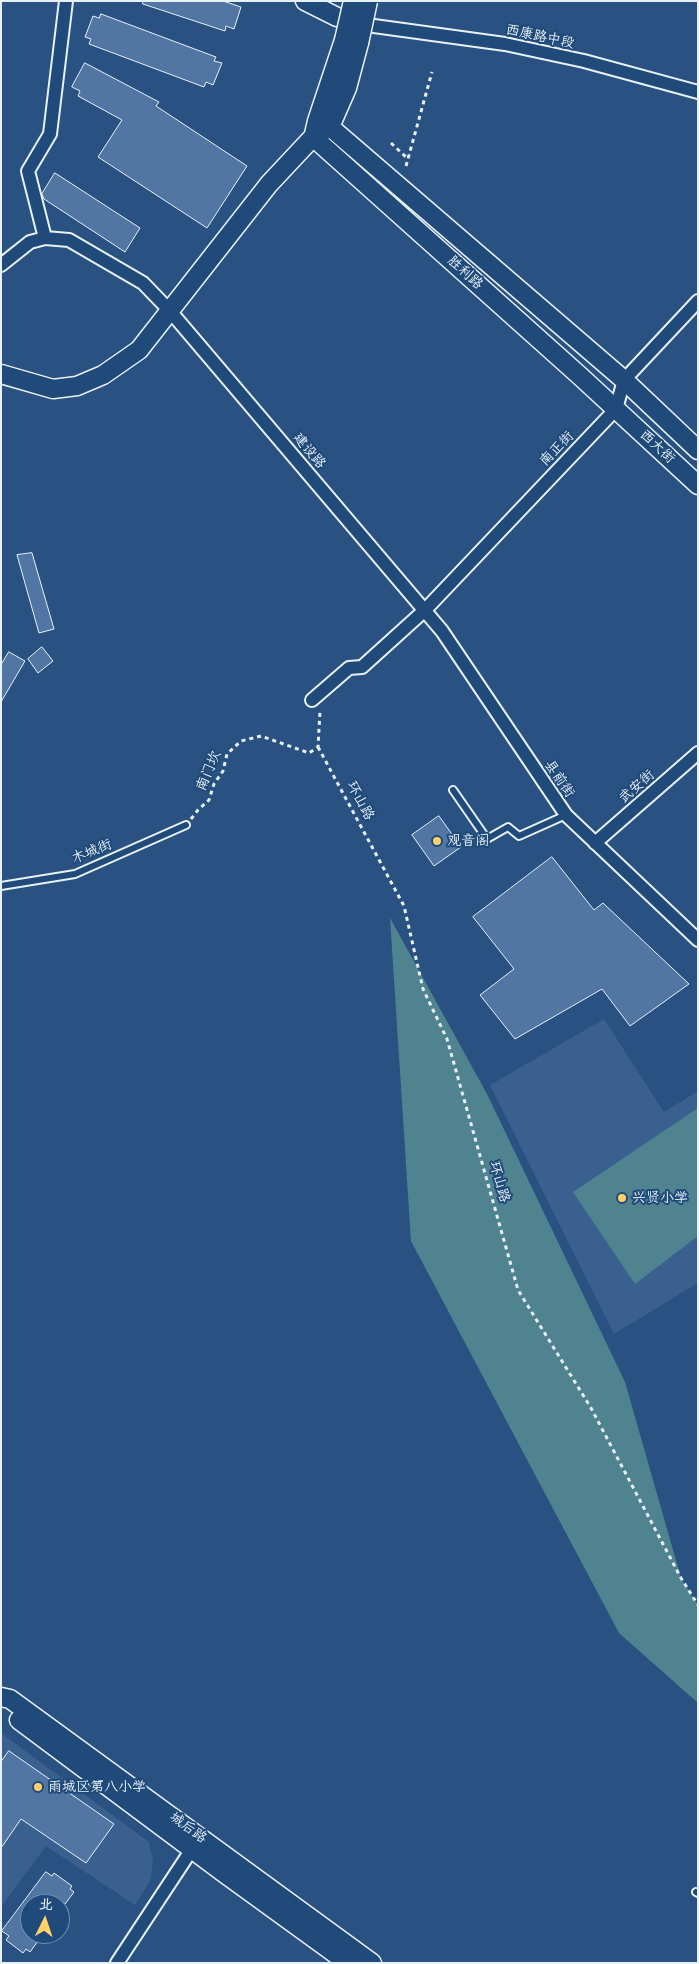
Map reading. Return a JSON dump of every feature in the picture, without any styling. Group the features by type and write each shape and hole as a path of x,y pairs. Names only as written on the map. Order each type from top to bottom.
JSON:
{"main road":[{"path":"305,1 337,17"},
{"path":"1,374 52,389 77,386 103,375 139,350 269,184 320,128 347,88 353,1"},
{"path":"351,41 368,1"},
{"name":"胜利路","path":"320,128 624,380"},
{"name":"胜利路","path":"320,128 616,409"},
{"name":"西大街","path":"624,380 698,450"},
{"name":"西大街","path":"616,409 698,485"},
{"name":"城后路","path":"1,1697 10,1699 197,1843 348,1963"},
{"name":"城后路","path":"1,1707 372,1963"}],"street":[{"path":"1,265 30,242 45,238 28,171 50,134 66,1"},
{"name":"西康路中段","path":"337,17 374,26 505,44 584,61 698,92"},
{"name":"建设路","path":"45,238 69,240 143,284 170,311 425,610"},
{"name":"南正街","path":"316,704 349,668 362,667 425,610 616,409 624,380 698,301"},
{"name":"县前街","path":"425,610 442,631 566,815 698,940"},
{"name":"武安街","path":"595,843 698,753"},
{"path":"117,1963 197,1843"}],"lane":[{"path":"453,790 487,839 508,827 519,836 566,815"},
{"name":"木城街","path":"1,886 76,874 186,825"}],"path":[{"path":"406,166 432,72"},
{"path":"391,143 408,159"},
{"path":"316,704 318,747"},
{"name":"南门坎","path":"186,825 209,800 214,784 223,771 227,754 241,741 261,736 309,753 318,747"},
{"name":"环山路","path":"318,747 404,906 422,989 447,1039 518,1290 591,1408 681,1578 698,1605"}],"shaded area":[{"name":"兴贤小学","path":"604,1019 664,1112 698,1091 698,1283 614,1334 490,1085"},
{"name":"雨城区第八小学","path":"1,1733 149,1842 153,1861 151,1879 135,1905 46,1846 1,1907"}],"green space":[{"path":"390,918 487,1094 625,1382 681,1578 698,1605 698,1703 619,1633 411,1241"},
{"path":"698,1108 698,1236 635,1284 573,1192"}],"building":[{"path":"143,1 223,1 241,7 234,29 226,26 225,31 143,4"},
{"path":"101,14 216,57 214,61 222,63 213,85 206,82 204,87 89,44 91,39 85,37 93,16 99,18"},
{"path":"85,63 159,102 156,106 247,166 207,228 98,157 122,120 78,96 80,91 72,87"},
{"path":"55,173 140,228 125,252 44,199 42,194"},
{"path":"32,553 54,629 39,633 17,555"},
{"path":"42,647 53,661 38,673 28,659"},
{"path":"9,652 25,661 1,702 1,665"},
{"name":"观音阁","path":"439,816 461,847 434,866 412,835"},
{"path":"552,857 594,910 603,903 689,984 630,1026 602,989 515,1039 480,995 514,969 473,917"},
{"path":"9,1751 114,1824 86,1863 21,1819 1,1848 1,1762"},
{"path":"46,1872 52,1876 54,1873 72,1886 70,1889 74,1892 70,1897 70,1894 30,1894"},
{"path":"20,1907 20,1944 36,1944 30,1952 26,1949 23,1953 6,1940 9,1936 2,1931"}],"place":[{"name":"观音阁","path":"437,841"},
{"name":"兴贤小学","path":"622,1198"},
{"name":"雨城区第八小学","path":"38,1787"}]}
